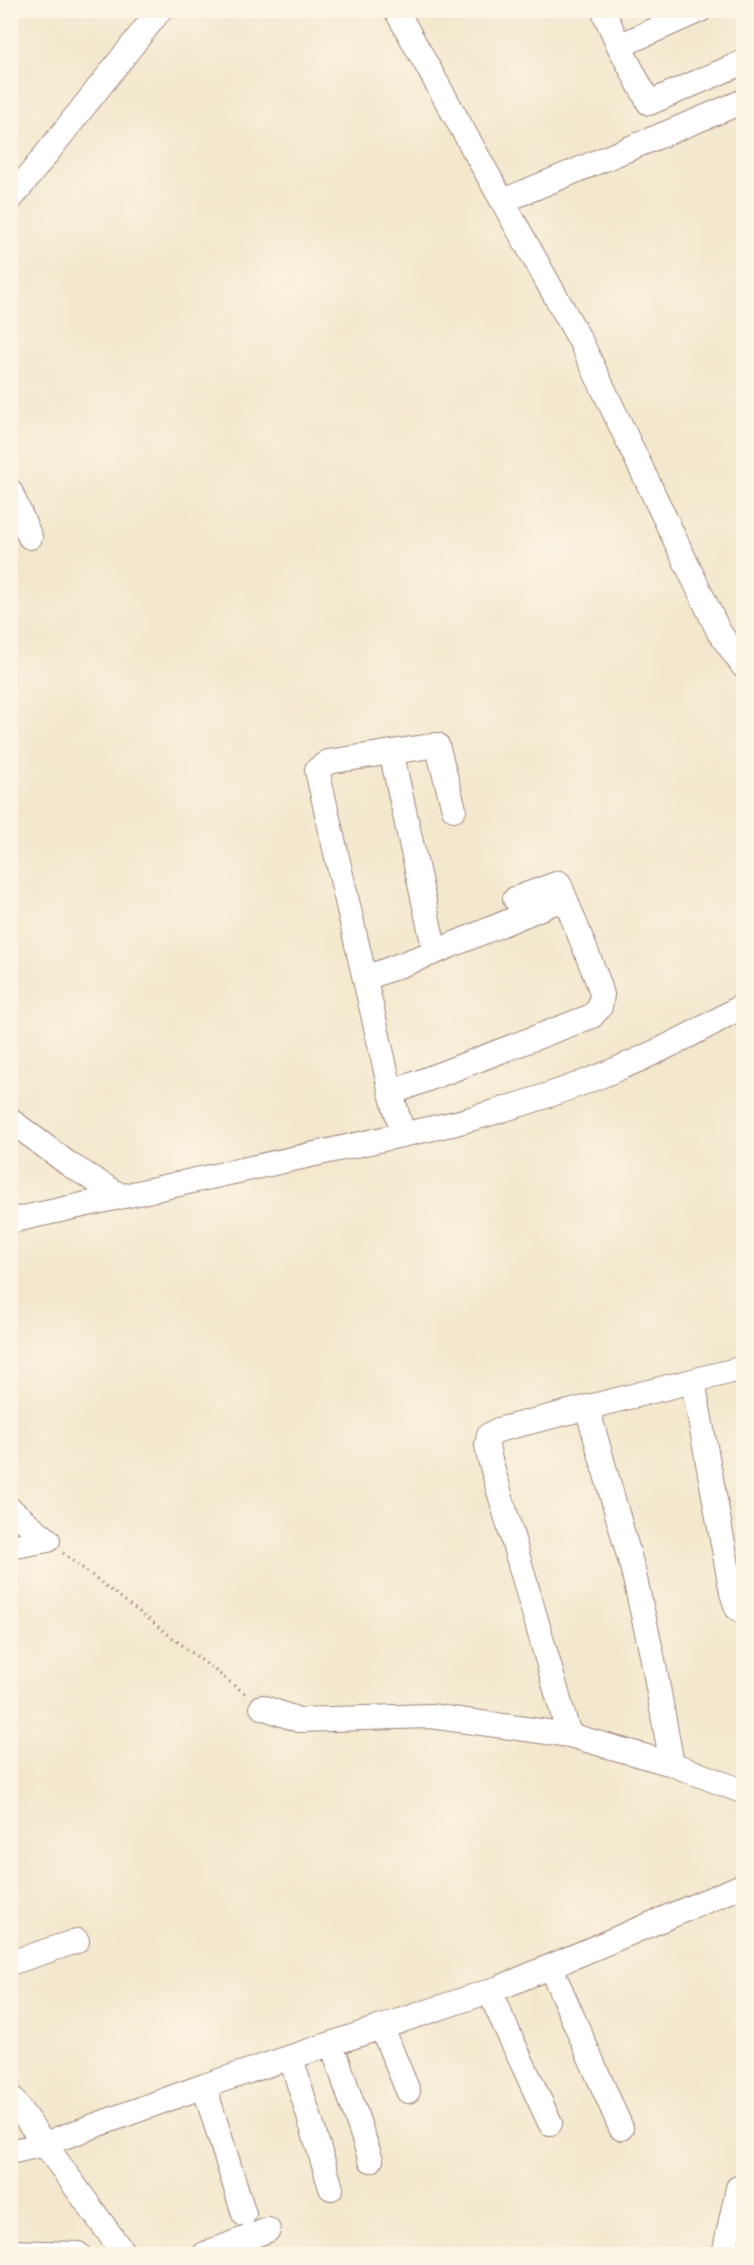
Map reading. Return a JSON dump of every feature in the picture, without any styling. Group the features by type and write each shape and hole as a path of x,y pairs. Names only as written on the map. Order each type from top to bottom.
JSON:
{"street":[{"path":"10,200 160,10"},
{"path":"396,10 581,342 719,632 744,667"},
{"path":"603,10 649,103 744,62"},
{"path":"619,46 700,10"},
{"path":"503,201 744,101"},
{"path":"10,491 30,537"},
{"path":"403,1134 391,1093 316,770 328,762 438,745 454,809"},
{"path":"394,765 435,952"},
{"path":"391,1093 592,1016 600,1007 602,995 599,984 559,882 515,899"},
{"path":"366,978 565,898"},
{"path":"10,1221 521,1106 591,1082 651,1056 744,1005"},
{"path":"10,1120 70,1165 121,1196"},
{"path":"569,1735 487,1445 489,1436 498,1430 744,1368"},
{"path":"693,1381 732,1593 737,1608 744,1614"},
{"path":"587,1407 633,1570 652,1655 672,1764"},
{"path":"10,1509 48,1540"},
{"path":"10,1547 48,1540"},
{"path":"262,1707 299,1719 430,1716 569,1735 672,1764 744,1792"},
{"path":"10,2152 44,2144 204,2086 489,1991 555,1966 744,1885"},
{"path":"10,1963 77,1941"},
{"path":"555,1966 621,2128"},
{"path":"489,1991 550,2123"},
{"path":"382,2028 408,2091"},
{"path":"332,2044 371,2160"},
{"path":"291,2058 330,2188"},
{"path":"204,2086 243,2214"},
{"path":"10,2096 124,2254"},
{"path":"724,2254 738,2188"},
{"path":"205,2254 268,2230"},
{"path":"10,2252 78,2254"}],"path":[{"path":"48,1540 262,1707"}]}
